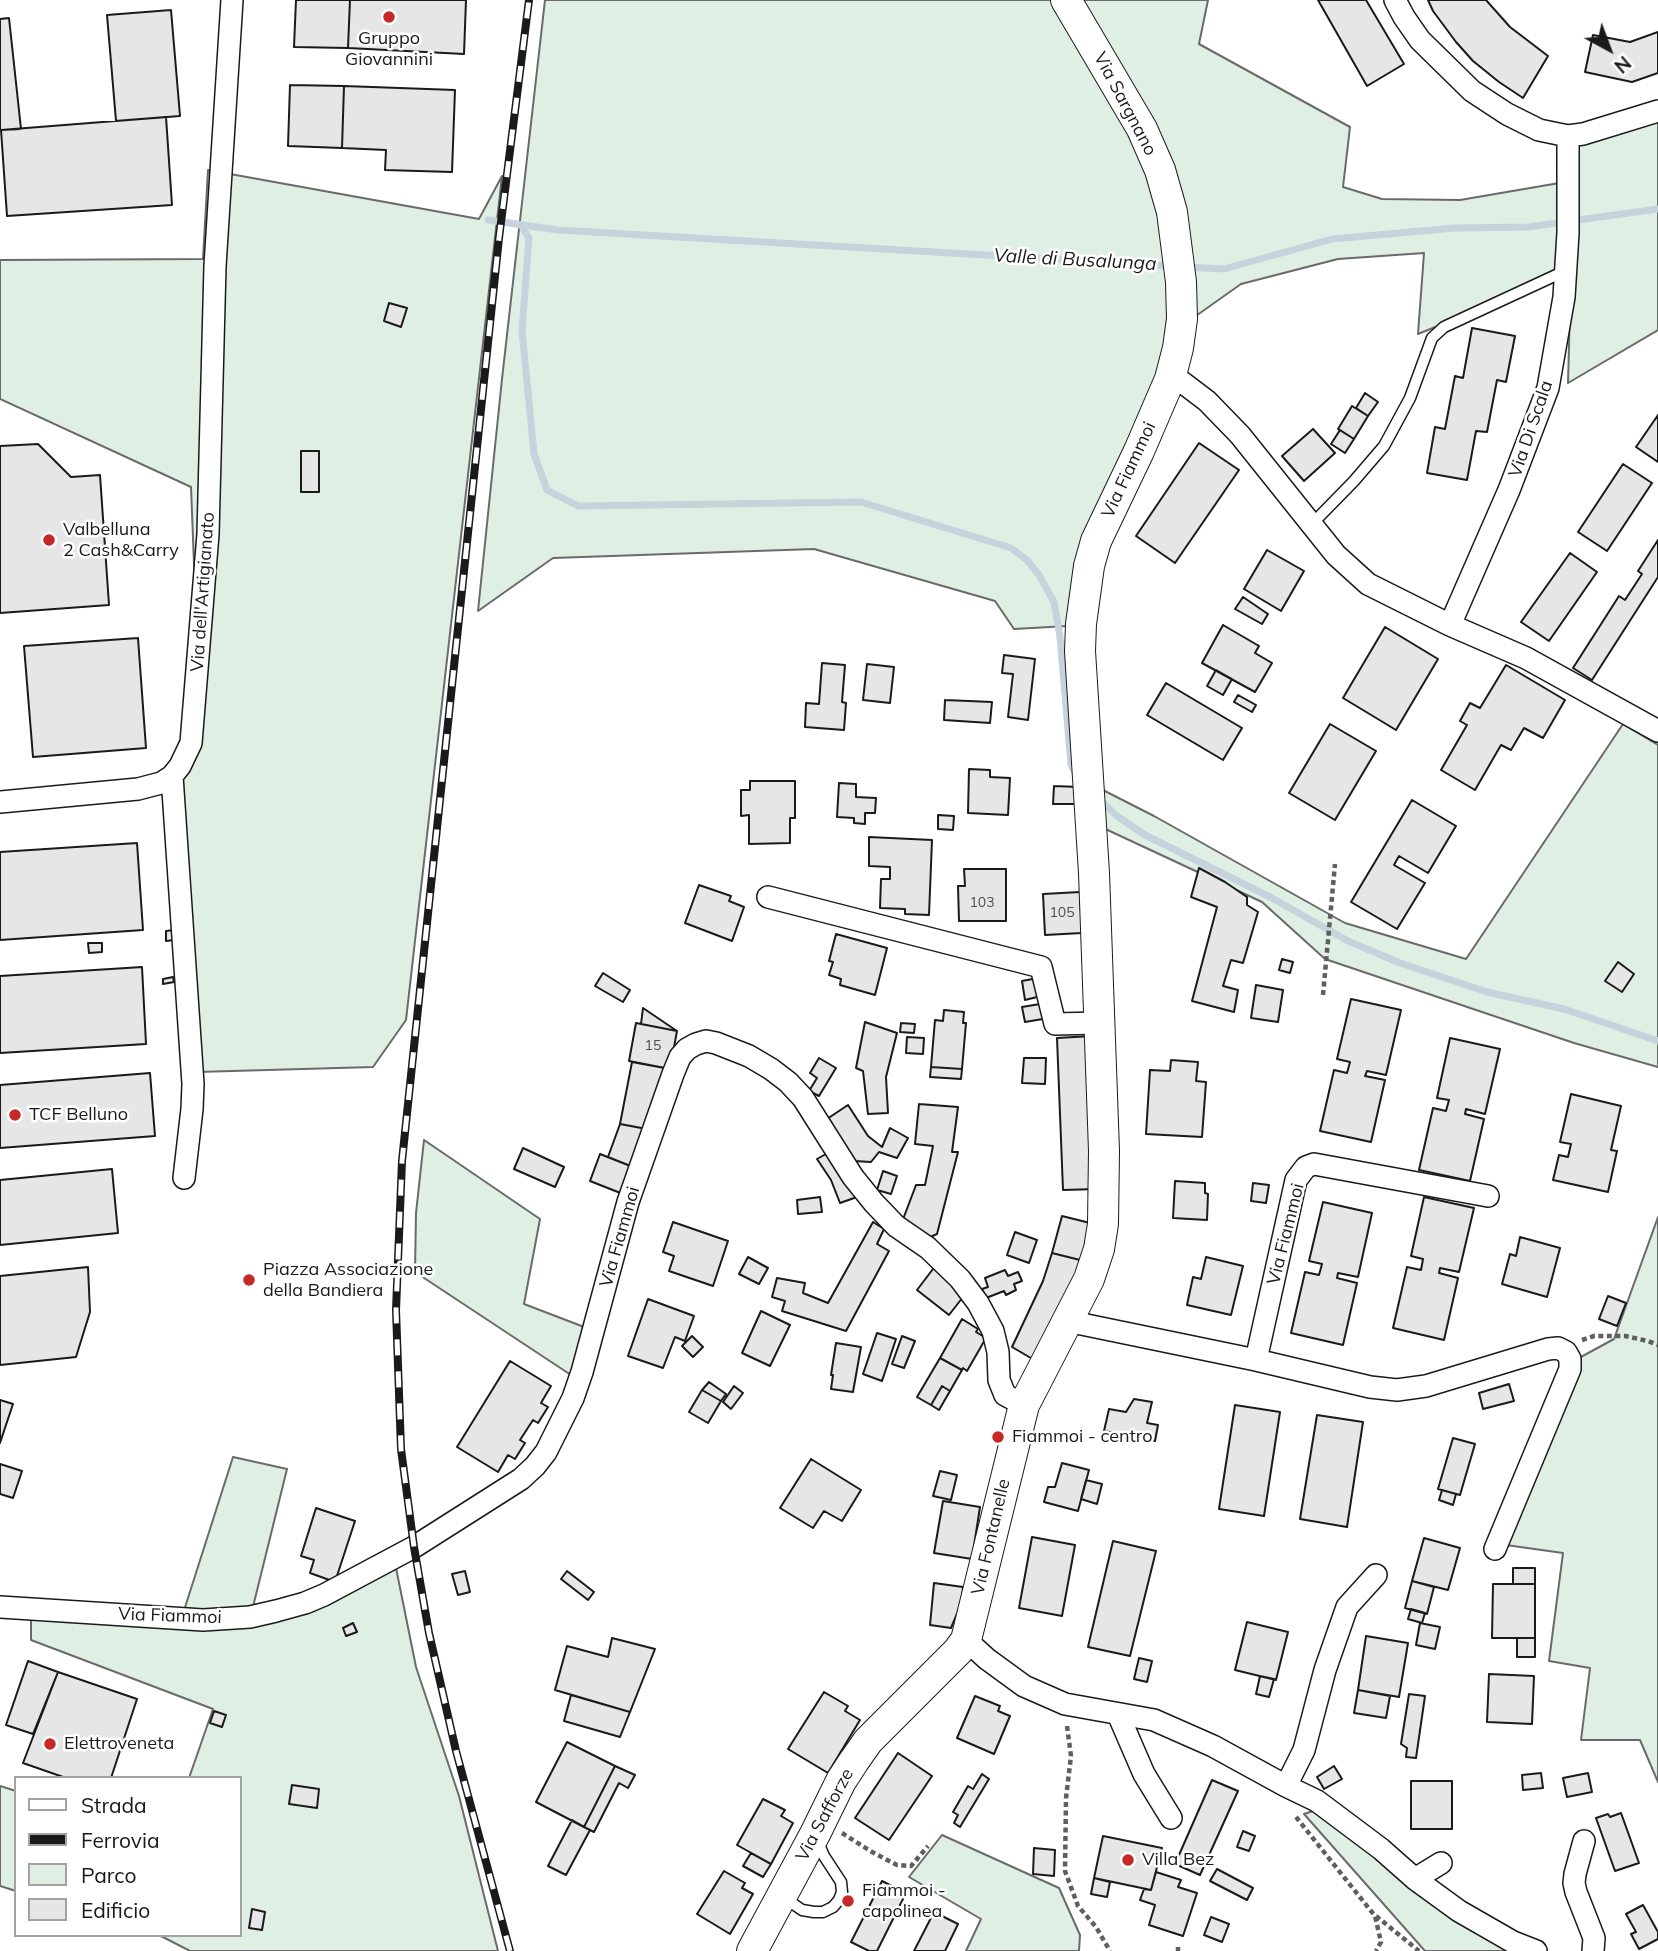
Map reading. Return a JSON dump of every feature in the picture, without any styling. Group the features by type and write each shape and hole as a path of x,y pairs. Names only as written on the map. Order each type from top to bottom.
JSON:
{"street":[{"name":"Via dell'Artigianato","path":"172,776 187,755 191,743 202,617 208,534 215,266 232,0"},
{"name":"Via Sargnano","path":"1066,0 1142,129 1160,170 1172,212 1181,282 1182,319 1170,379"},
{"path":"1395,0 1420,40 1445,67 1472,91 1507,114 1539,130 1567,136 1583,134 1658,111"},
{"name":"Via Di Scala","path":"1450,625 1509,490 1548,388 1564,298 1568,233 1567,136"},
{"path":"1170,379 1182,382 1207,401 1240,435 1336,555 1368,584 1450,625 1526,658 1658,731"},
{"name":"Via Fiammoi","path":"0,1606 203,1620 250,1617 276,1611 324,1595 414,1547 521,1479 546,1452 573,1398 628,1202 680,1057 687,1049 706,1041 749,1056 788,1082 803,1098 853,1177 874,1203 896,1226 928,1248 960,1279 978,1303 993,1331 998,1352 999,1380 1004,1395 1024,1405 1089,1279 1099,1249 1103,1224 1104,1151 1094,873 1080,651 1089,566 1096,541 1170,379"},
{"path":"0,802 138,789 161,783 172,776 192,1059 192,1109 184,1178"},
{"path":"768,897 1041,967 1055,1024 1099,1023"},
{"name":"Via Fiammoi","path":"1256,1360 1296,1181 1306,1167 1314,1164 1488,1196"},
{"path":"1068,1321 1370,1387 1397,1390 1426,1386 1548,1349 1558,1348 1566,1352 1570,1359 1570,1368 1496,1549"},
{"name":"Via Fontanelle","path":"956,1651 1024,1405"},
{"path":"1286,1786 1304,1750 1325,1670 1347,1607 1377,1575"},
{"path":"956,1651 987,1659 1024,1686 1065,1704 1154,1720 1213,1746 1317,1801 1459,1911 1536,1951"},
{"name":"Via Safforze","path":"752,1951 841,1781 868,1741 956,1651"},
{"path":"1118,1714 1144,1774 1171,1818"},
{"path":"1584,1841 1574,1883 1594,1938 1593,1951"},
{"path":"1415,1879 1441,1863"}],"lane":[{"path":"1312,524 1384,446 1410,398 1432,338 1444,327 1566,271"},
{"path":"786,1890 792,1903 802,1910 823,1912 834,1907 839,1900 841,1882 819,1846 819,1825"}],"path":[{"path":"1324,995 1335,863"},
{"path":"1558,1348 1594,1336 1625,1336 1658,1345"},
{"path":"1065,1704 1071,1756 1066,1798 1065,1871 1078,1906 1096,1927 1110,1951"},
{"path":"1286,1786 1294,1814 1375,1916 1419,1951"},
{"path":"819,1825 843,1833 897,1865 911,1866 928,1846"},
{"path":"1375,1916 1381,1942 1376,1951"}],"green space":[{"path":"545,0 1208,0 1199,44 1350,127 1343,187 1382,199 1460,200 1571,181 1574,144 1658,118 1658,330 1568,383 1571,272 1418,334 1424,253 1338,259 1241,284 1193,318 1068,626 1014,629 995,601 814,549 553,558 478,611"},
{"path":"208,170 479,219 502,176 406,1020 373,1067 197,1072 183,780 196,616 191,487 0,399 0,260 203,259"},
{"path":"1623,724 1658,745 1658,1067 1574,1043 1325,959 1262,902 1099,826 1093,785 1154,816 1345,923 1466,959"},
{"path":"424,1140 540,1219 524,1304 592,1330 574,1377 415,1272 416,1213"},
{"path":"1658,1217 1658,1782 1640,1740 1581,1740 1590,1668 1549,1661 1563,1553 1506,1545 1579,1358 1614,1339"},
{"path":"233,1457 287,1469 249,1623 395,1563 416,1667 459,1796 498,1951 190,1951 163,1937 242,1937 242,1776 190,1776 213,1709 31,1640 31,1616 180,1623"},
{"path":"0,1786 14,1790 14,1890 0,1886"},
{"path":"1332,1805 1483,1931 1535,1951 1425,1951 1304,1814"},
{"path":"942,1835 1059,1888 1080,1935 1079,1951 966,1951 981,1919 909,1877"}],"building":[{"path":"296,0 350,0 348,48 294,47"},
{"path":"350,0 466,0 464,54 348,48"},
{"path":"1318,0 1366,0 1404,64 1367,86"},
{"path":"1428,0 1486,0 1510,27 1548,56 1523,98 1473,61 1433,11"},
{"path":"171,10 180,116 116,121 107,15"},
{"path":"9,18 21,129 0,130 0,19"},
{"path":"1658,32 1658,73 1632,82 1585,72 1593,35 1630,42"},
{"path":"290,85 344,86 342,148 288,146"},
{"path":"344,86 455,90 452,172 385,170 386,150 342,148"},
{"path":"166,117 172,205 7,216 1,130"},
{"path":"389,303 407,308 401,327 384,321"},
{"path":"1472,328 1515,336 1506,382 1497,380 1487,432 1476,431 1467,480 1427,473 1435,427 1445,429 1455,376 1463,378"},
{"path":"1365,393 1378,402 1368,416 1356,408"},
{"path":"1352,406 1368,416 1354,439 1338,429"},
{"path":"1658,415 1658,462 1636,447"},
{"path":"1313,429 1335,453 1304,481 1282,456"},
{"path":"1340,430 1354,439 1345,453 1331,444"},
{"path":"1199,443 1239,470 1175,563 1136,536"},
{"path":"38,444 71,477 100,475 109,605 0,613 0,446"},
{"path":"301,451 319,451 319,492 301,492"},
{"path":"1623,464 1652,483 1607,551 1578,532"},
{"path":"1658,540 1658,577 1592,680 1573,668 1619,596 1625,600 1642,574 1638,571"},
{"path":"1267,550 1304,571 1281,611 1244,589"},
{"path":"1570,553 1597,572 1549,641 1521,622"},
{"path":"1243,597 1268,614 1262,624 1235,609"},
{"path":"1223,625 1259,646 1255,653 1272,663 1255,692 1202,663"},
{"path":"1385,627 1438,659 1396,730 1343,698"},
{"path":"138,638 146,748 33,757 24,646"},
{"path":"1004,655 1035,659 1028,720 1008,717 1013,674 1002,673"},
{"path":"822,663 845,665 842,702 846,703 844,730 805,727 806,703 819,704"},
{"path":"867,664 894,667 890,703 863,700"},
{"path":"1506,665 1565,700 1543,738 1524,728 1511,750 1501,745 1475,790 1441,770 1467,725 1460,721 1470,703 1480,708"},
{"path":"1216,670 1232,679 1223,695 1207,686"},
{"path":"1166,683 1242,728 1223,760 1147,715"},
{"path":"1238,695 1256,705 1252,712 1234,702"},
{"path":"945,700 992,702 990,723 944,720"},
{"path":"1330,724 1376,751 1335,820 1289,793"},
{"path":"969,769 990,770 990,777 1010,778 1008,815 968,813"},
{"path":"750,781 795,781 795,818 790,818 790,843 749,844 749,815 741,816 741,790 750,790"},
{"path":"839,783 856,784 856,797 876,798 875,813 865,813 865,824 854,823 854,818 837,817"},
{"path":"1054,786 1079,787 1079,804 1053,804"},
{"path":"1412,800 1456,826 1428,873 1399,856 1394,865 1425,883 1397,929 1351,902"},
{"path":"938,815 954,816 953,830 938,829"},
{"path":"869,837 932,840 929,915 905,914 905,909 880,908 881,879 890,879 890,867 869,866"},
{"path":"137,843 143,930 0,940 0,852"},
{"path":"1199,868 1247,897 1247,905 1258,912 1243,963 1231,960 1223,986 1238,990 1234,1012 1192,1001 1217,907 1191,897"},
{"path":"964,869 1006,869 1006,921 959,921 958,886 965,886"},
{"path":"699,885 731,896 729,901 744,907 732,941 685,923"},
{"path":"1080,892 1082,933 1045,935 1043,894"},
{"path":"174,930 174,940 166,941 166,931"},
{"path":"836,934 887,948 875,995 840,985 841,979 829,975 833,962 829,961"},
{"path":"88,943 102,943 102,952 89,953"},
{"path":"1282,959 1293,962 1290,973 1279,970"},
{"path":"1618,962 1634,974 1622,992 1605,981"},
{"path":"142,967 146,1044 0,1053 0,976"},
{"path":"603,973 630,990 623,1002 595,986"},
{"path":"173,977 174,982 163,984 163,979"},
{"path":"1038,978 1041,996 1025,1000 1022,981"},
{"path":"1256,985 1283,990 1278,1022 1251,1018"},
{"path":"1351,999 1401,1010 1386,1075 1367,1071 1365,1076 1385,1080 1371,1142 1320,1131 1334,1070 1347,1073 1350,1062 1337,1059"},
{"path":"1046,1003 1049,1018 1025,1022 1022,1007"},
{"path":"643,1008 677,1031 641,1024"},
{"path":"944,1010 964,1012 963,1023 966,1023 962,1069 931,1067 935,1020 943,1021"},
{"path":"865,1022 897,1033 886,1077 888,1113 868,1114 863,1071 856,1068"},
{"path":"636,1023 677,1031 670,1069 629,1061"},
{"path":"901,1023 915,1024 914,1033 900,1032"},
{"path":"1092,1036 1097,1189 1063,1190 1057,1038"},
{"path":"907,1037 924,1038 923,1054 906,1053"},
{"path":"1450,1038 1500,1049 1485,1114 1466,1109 1465,1114 1484,1119 1470,1181 1419,1170 1433,1108 1446,1111 1449,1100 1437,1098"},
{"path":"819,1058 836,1068 819,1096 809,1091 817,1078 810,1073"},
{"path":"1024,1058 1046,1058 1045,1084 1022,1083"},
{"path":"1171,1060 1198,1062 1196,1081 1206,1082 1202,1137 1146,1134 1150,1070 1170,1071"},
{"path":"632,1062 670,1069 652,1130 620,1124"},
{"path":"931,1067 962,1069 961,1079 930,1077"},
{"path":"150,1073 155,1136 0,1148 0,1085"},
{"path":"1571,1094 1621,1106 1611,1150 1617,1151 1608,1192 1553,1180 1559,1155 1568,1157 1571,1144 1560,1142"},
{"path":"919,1104 958,1107 952,1152 958,1152 937,1234 928,1238 902,1222 916,1185 925,1185 933,1146 915,1144"},
{"path":"848,1105 868,1136 882,1147 890,1128 908,1138 897,1158 879,1152 871,1162 854,1161 827,1119"},
{"path":"620,1124 652,1130 638,1169 608,1157"},
{"path":"523,1148 564,1167 555,1187 514,1169"},
{"path":"833,1150 857,1197 840,1203 831,1180 817,1159"},
{"path":"600,1154 638,1169 628,1196 590,1181"},
{"path":"112,1169 118,1233 0,1245 0,1180"},
{"path":"883,1171 897,1176 891,1194 877,1190"},
{"path":"1175,1181 1205,1183 1205,1193 1208,1194 1207,1220 1173,1218"},
{"path":"1253,1183 1269,1185 1266,1203 1251,1201"},
{"path":"820,1197 822,1212 798,1214 797,1200"},
{"path":"1424,1197 1474,1208 1459,1272 1440,1268 1439,1273 1458,1278 1444,1340 1393,1328 1407,1267 1421,1270 1423,1259 1411,1256"},
{"path":"1323,1202 1372,1213 1358,1277 1338,1273 1337,1278 1357,1283 1343,1345 1291,1333 1305,1272 1319,1275 1322,1264 1309,1261"},
{"path":"1062,1216 1098,1225 1088,1262 1052,1253"},
{"path":"673,1222 728,1241 713,1286 669,1271 674,1256 663,1252"},
{"path":"873,1222 884,1229 877,1244 889,1251 846,1331 782,1311 785,1301 772,1297 777,1278 805,1283 803,1293 828,1303"},
{"path":"1015,1232 1037,1240 1029,1263 1007,1255"},
{"path":"1520,1237 1560,1248 1547,1297 1502,1284 1510,1254 1516,1256"},
{"path":"1052,1253 1088,1262 1036,1361 1012,1347 1043,1281"},
{"path":"748,1257 768,1268 759,1284 739,1274"},
{"path":"1206,1257 1243,1266 1231,1315 1187,1305 1193,1277 1201,1279"},
{"path":"936,1265 963,1297 949,1315 917,1290"},
{"path":"88,1267 90,1312 76,1357 0,1365 0,1276"},
{"path":"1005,1270 1008,1276 1018,1272 1022,1281 1014,1284 1016,1290 1006,1295 1004,1291 986,1298 982,1289 988,1287 985,1278"},
{"path":"1608,1296 1626,1303 1617,1326 1599,1319"},
{"path":"648,1299 694,1316 685,1341 675,1337 663,1368 628,1356"},
{"path":"761,1311 790,1325 770,1366 742,1353"},
{"path":"962,1319 986,1338 967,1371 940,1358"},
{"path":"877,1333 896,1339 882,1381 863,1374"},
{"path":"692,1336 703,1347 693,1357 682,1346"},
{"path":"902,1336 915,1341 904,1368 892,1364"},
{"path":"836,1343 861,1347 853,1392 831,1389"},
{"path":"940,1358 962,1370 950,1391 942,1386 931,1405 917,1397"},
{"path":"510,1361 551,1386 541,1403 548,1407 538,1423 533,1420 520,1440 525,1443 515,1459 508,1455 498,1472 457,1447"},
{"path":"709,1382 726,1394 721,1401 702,1390"},
{"path":"1509,1384 1514,1401 1483,1409 1479,1393"},
{"path":"734,1386 743,1393 731,1409 723,1402"},
{"path":"942,1386 950,1391 939,1410 931,1405"},
{"path":"702,1390 721,1401 708,1423 689,1412"},
{"path":"1134,1399 1152,1402 1147,1423 1158,1425 1155,1441 1104,1431 1109,1409 1126,1412"},
{"path":"0,1400 13,1404 0,1443"},
{"path":"1235,1405 1280,1412 1264,1516 1219,1509"},
{"path":"1317,1415 1363,1422 1347,1527 1300,1519"},
{"path":"1453,1438 1475,1444 1460,1495 1438,1489"},
{"path":"811,1459 861,1490 842,1521 824,1511 813,1528 780,1508"},
{"path":"1062,1463 1089,1470 1078,1511 1044,1502 1048,1487 1055,1487"},
{"path":"0,1464 22,1471 13,1498 0,1494"},
{"path":"940,1471 957,1475 951,1500 933,1496"},
{"path":"1086,1480 1102,1484 1097,1504 1081,1499"},
{"path":"1442,1490 1456,1494 1453,1505 1439,1500"},
{"path":"943,1501 980,1507 972,1559 934,1553"},
{"path":"316,1508 355,1521 335,1582 310,1573 314,1560 301,1556"},
{"path":"1032,1537 1075,1545 1062,1616 1019,1608"},
{"path":"1424,1538 1460,1548 1448,1590 1412,1581"},
{"path":"1113,1541 1156,1551 1130,1656 1088,1647"},
{"path":"1513,1568 1535,1568 1535,1584 1513,1584"},
{"path":"465,1571 470,1592 458,1595 452,1574"},
{"path":"567,1571 594,1592 588,1600 561,1579"},
{"path":"1412,1581 1434,1587 1427,1614 1405,1608"},
{"path":"934,1583 963,1587 962,1602 951,1628 930,1625"},
{"path":"1493,1584 1535,1584 1535,1638 1492,1638"},
{"path":"1411,1609 1425,1613 1422,1623 1408,1619"},
{"path":"1247,1622 1288,1632 1276,1680 1235,1670"},
{"path":"353,1623 357,1632 346,1636 343,1628"},
{"path":"1420,1623 1440,1627 1435,1649 1416,1645"},
{"path":"1366,1636 1408,1643 1399,1697 1358,1690"},
{"path":"612,1638 655,1649 630,1712 555,1690 567,1646 608,1657"},
{"path":"1517,1638 1535,1638 1535,1657 1517,1657"},
{"path":"1139,1658 1152,1661 1147,1682 1134,1679"},
{"path":"28,1661 58,1672 33,1734 6,1725"},
{"path":"58,1672 137,1699 112,1776 60,1776 23,1763"},
{"path":"1489,1674 1534,1676 1532,1724 1487,1722"},
{"path":"1260,1676 1274,1679 1269,1697 1256,1694"},
{"path":"1358,1690 1390,1696 1386,1718 1354,1713"},
{"path":"824,1692 848,1706 845,1711 860,1720 828,1773 788,1749"},
{"path":"1409,1694 1425,1696 1416,1758 1406,1757 1407,1748 1401,1744"},
{"path":"571,1695 630,1712 620,1737 564,1721"},
{"path":"975,1696 1000,1706 998,1711 1010,1716 994,1754 957,1738"},
{"path":"214,1711 226,1715 222,1727 210,1723"},
{"path":"567,1742 615,1766 584,1827 536,1802"},
{"path":"898,1753 932,1776 889,1840 855,1818"},
{"path":"615,1766 635,1775 628,1788 619,1783 594,1832 584,1827"},
{"path":"1334,1766 1342,1779 1324,1789 1317,1777"},
{"path":"1541,1773 1543,1788 1523,1790 1522,1775"},
{"path":"1588,1773 1592,1792 1567,1797 1563,1778"},
{"path":"982,1774 989,1779 960,1827 954,1823 958,1815 953,1812 968,1786 973,1789"},
{"path":"1212,1780 1238,1791 1200,1875 1175,1864"},
{"path":"1411,1781 1452,1781 1452,1829 1411,1829"},
{"path":"292,1785 319,1789 317,1808 289,1804"},
{"path":"763,1799 785,1810 781,1816 793,1823 771,1864 737,1845"},
{"path":"1621,1813 1639,1863 1615,1871 1596,1818"},
{"path":"572,1820 590,1830 566,1875 548,1866"},
{"path":"1243,1831 1255,1836 1249,1851 1237,1847"},
{"name":"Villa Bez","path":"1103,1836 1162,1848 1151,1890 1094,1878"},
{"path":"1034,1848 1055,1850 1054,1876 1033,1874"},
{"path":"751,1853 771,1864 763,1877 743,1866"},
{"path":"1217,1869 1253,1888 1247,1900 1210,1881"},
{"path":"724,1871 745,1883 742,1888 753,1894 730,1934 697,1914"},
{"path":"1156,1872 1181,1880 1178,1887 1197,1893 1183,1936 1149,1925 1155,1905 1140,1900 1144,1889 1151,1890"},
{"path":"1094,1878 1110,1882 1107,1897 1091,1894"},
{"path":"882,1881 906,1893 877,1951 869,1951 851,1942"},
{"path":"1643,1905 1658,1932 1658,1939 1639,1949 1631,1934 1636,1932 1626,1914"},
{"path":"252,1909 265,1912 262,1930 249,1928"},
{"path":"934,1912 958,1924 945,1951 914,1951"},
{"path":"1211,1917 1229,1924 1222,1942 1204,1935"}],"waterway":[{"name":"Valle di Busalunga","path":"1185,267 1224,269 1332,239 1455,228 1528,227 1658,209"},
{"name":"Valle di Busalunga","path":"488,220 558,230 1173,266"},
{"path":"521,225 529,238 522,330 534,454 547,490 578,506 861,502 1011,548 1027,560 1039,575 1054,602 1060,637 1071,765 1076,774"},
{"path":"1098,798 1117,816 1145,835 1272,898 1348,941 1400,963 1487,992 1564,1009 1658,1041"}],"railway":[{"path":"510,1951 456,1751 429,1633 401,1449 396,1310 402,1161 499,238 529,0"}],"place":[{"name":"Gruppo Giovannini","path":"389,17"},
{"name":"Valbelluna 2 Cash&Carry","path":"49,540"},
{"name":"TCF Belluno","path":"15,1115"},
{"name":"Piazza Associazione della Bandiera","path":"249,1280"},
{"name":"Fiammoi - centro","path":"998,1437"},
{"name":"Elettroveneta","path":"50,1744"},
{"name":"Villa Bez","path":"1128,1860"},
{"name":"Fiammoi - capolinea","path":"848,1901"}]}
